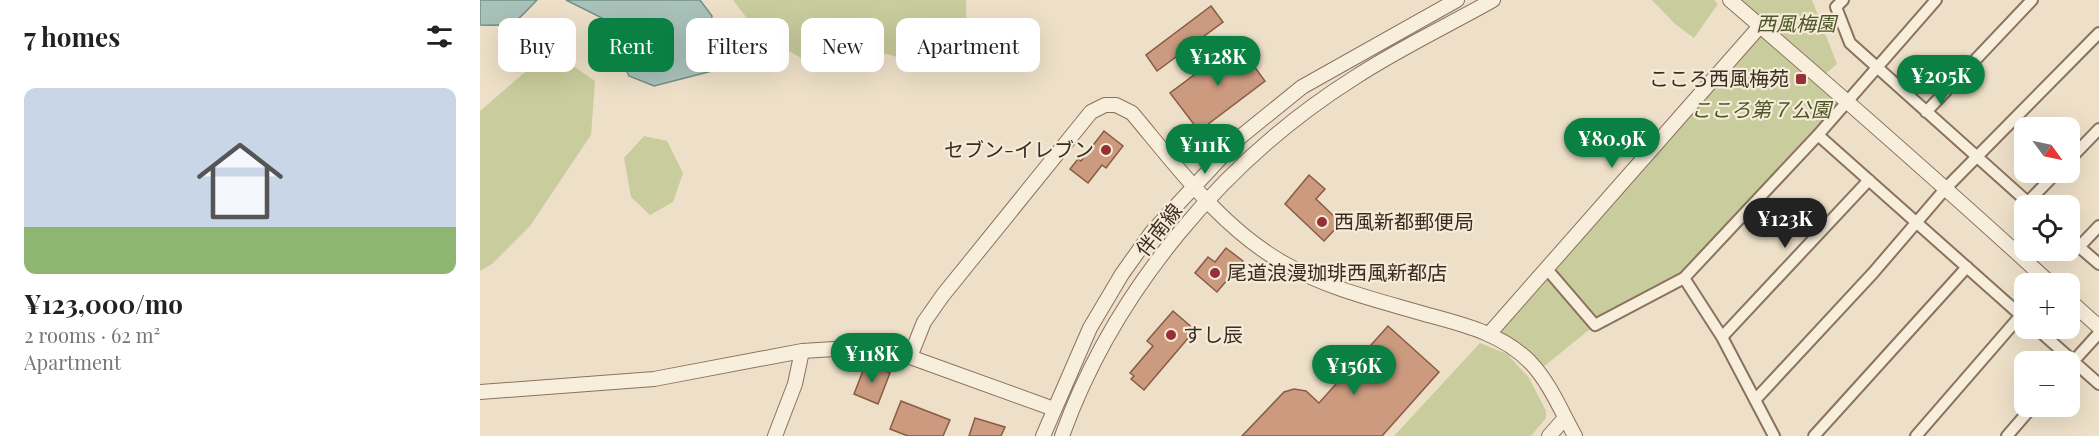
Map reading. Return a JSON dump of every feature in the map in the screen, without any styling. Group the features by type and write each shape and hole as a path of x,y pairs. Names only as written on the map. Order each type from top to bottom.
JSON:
{"street":[{"name":"伴南線","path":"1043,436 1090,328 1122,274 1152,232 1239,138 1302,87 1457,0"},
{"name":"伴南線","path":"1062,436 1106,341 1128,304 1206,201 1257,151 1354,78 1493,0"},
{"path":"1730,0 1821,77 1845,102 1946,188 2039,273"},
{"path":"1843,0 1836,7 1850,43 1875,68 2020,195"},
{"path":"1546,268 1595,325 1684,278 1818,135 1936,0"},
{"path":"1926,112 2032,0"},
{"path":"1490,334 1760,26"},
{"path":"1755,400 1873,273 1946,188 2099,33"},
{"path":"910,357 924,322 943,295 1091,112 1105,105 1116,105 1132,113 1206,201 1258,246 1285,264 1314,279 1490,334 1510,346 1530,363 1550,390 1575,436"},
{"path":"2080,149 2099,129"},
{"path":"1818,135 2014,309"},
{"path":"1722,337 1869,180"},
{"path":"2038,195 2048,183"},
{"path":"2080,245 2099,226"},
{"path":"2080,247 2099,264"},
{"path":"1814,436 1967,267"},
{"path":"1684,278 1722,337 1774,436"},
{"path":"2080,310 2099,327"},
{"path":"1916,436 2014,327"},
{"path":"2080,354 2099,333"},
{"path":"2047,339 2060,351"},
{"path":"480,392 654,379 802,351 866,347 910,357 1053,409"},
{"path":"775,436 795,384 802,351"},
{"path":"2080,369 2099,384"},
{"path":"2007,436 2023,417"},
{"path":"1549,436 1565,418"}],"green space":[{"path":"733,0 966,0 966,18 896,18 896,57 884,54 884,18 801,18 801,58 789,51 789,18 747,18"},
{"name":"西風梅園","path":"1652,0 1714,0 1718,4 1694,38 1675,24"},
{"name":"こころ第７公園","path":"1730,0 1812,0 1837,64 1822,77 1845,102 1684,278 1595,325 1537,372 1489,334 1760,26"},
{"path":"576,68 595,81 591,135 530,226 492,264 480,271 480,111 525,72 576,72"},
{"path":"644,136 667,141 683,173 673,202 650,215 631,197 624,158"},
{"path":"1480,343 1507,354 1529,378 1546,411 1546,418 1531,436 1394,436"}],"water":[{"path":"480,0 537,0 519,18 498,18 498,25 480,25"},
{"path":"566,0 700,0 712,18 686,18 686,72 708,72 654,86 629,76 627,72 674,72 674,18 602,18"}],"building":[{"path":"1211,6 1223,22 1157,71 1146,55"},
{"path":"1237,43 1265,81 1199,131 1170,93"},
{"path":"1104,131 1123,146 1106,168 1102,165 1088,183 1070,169 1078,159 1081,161"},
{"path":"1309,175 1325,189 1316,199 1341,223 1324,241 1285,204"},
{"path":"1226,248 1243,261 1217,292 1195,273 1208,257 1215,262"},
{"path":"1173,311 1195,330 1144,390 1131,379 1134,376 1130,373 1153,346 1147,341"},
{"path":"1388,326 1439,372 1382,436 1242,436 1284,392 1294,389 1306,391 1319,403"},
{"path":"866,363 890,373 878,404 854,394"},
{"path":"901,401 950,420 943,436 908,436 890,429"},
{"path":"975,418 1005,427 1001,436 969,436"}],"place":[{"name":"こころ西風梅苑","path":"1801,79"},
{"name":"セブン-イレブン","path":"1106,150"},
{"name":"西風新都郵便局","path":"1322,222"},
{"name":"尾道浪漫珈琲西風新都店","path":"1215,273"},
{"name":"すし辰","path":"1171,335"}]}
